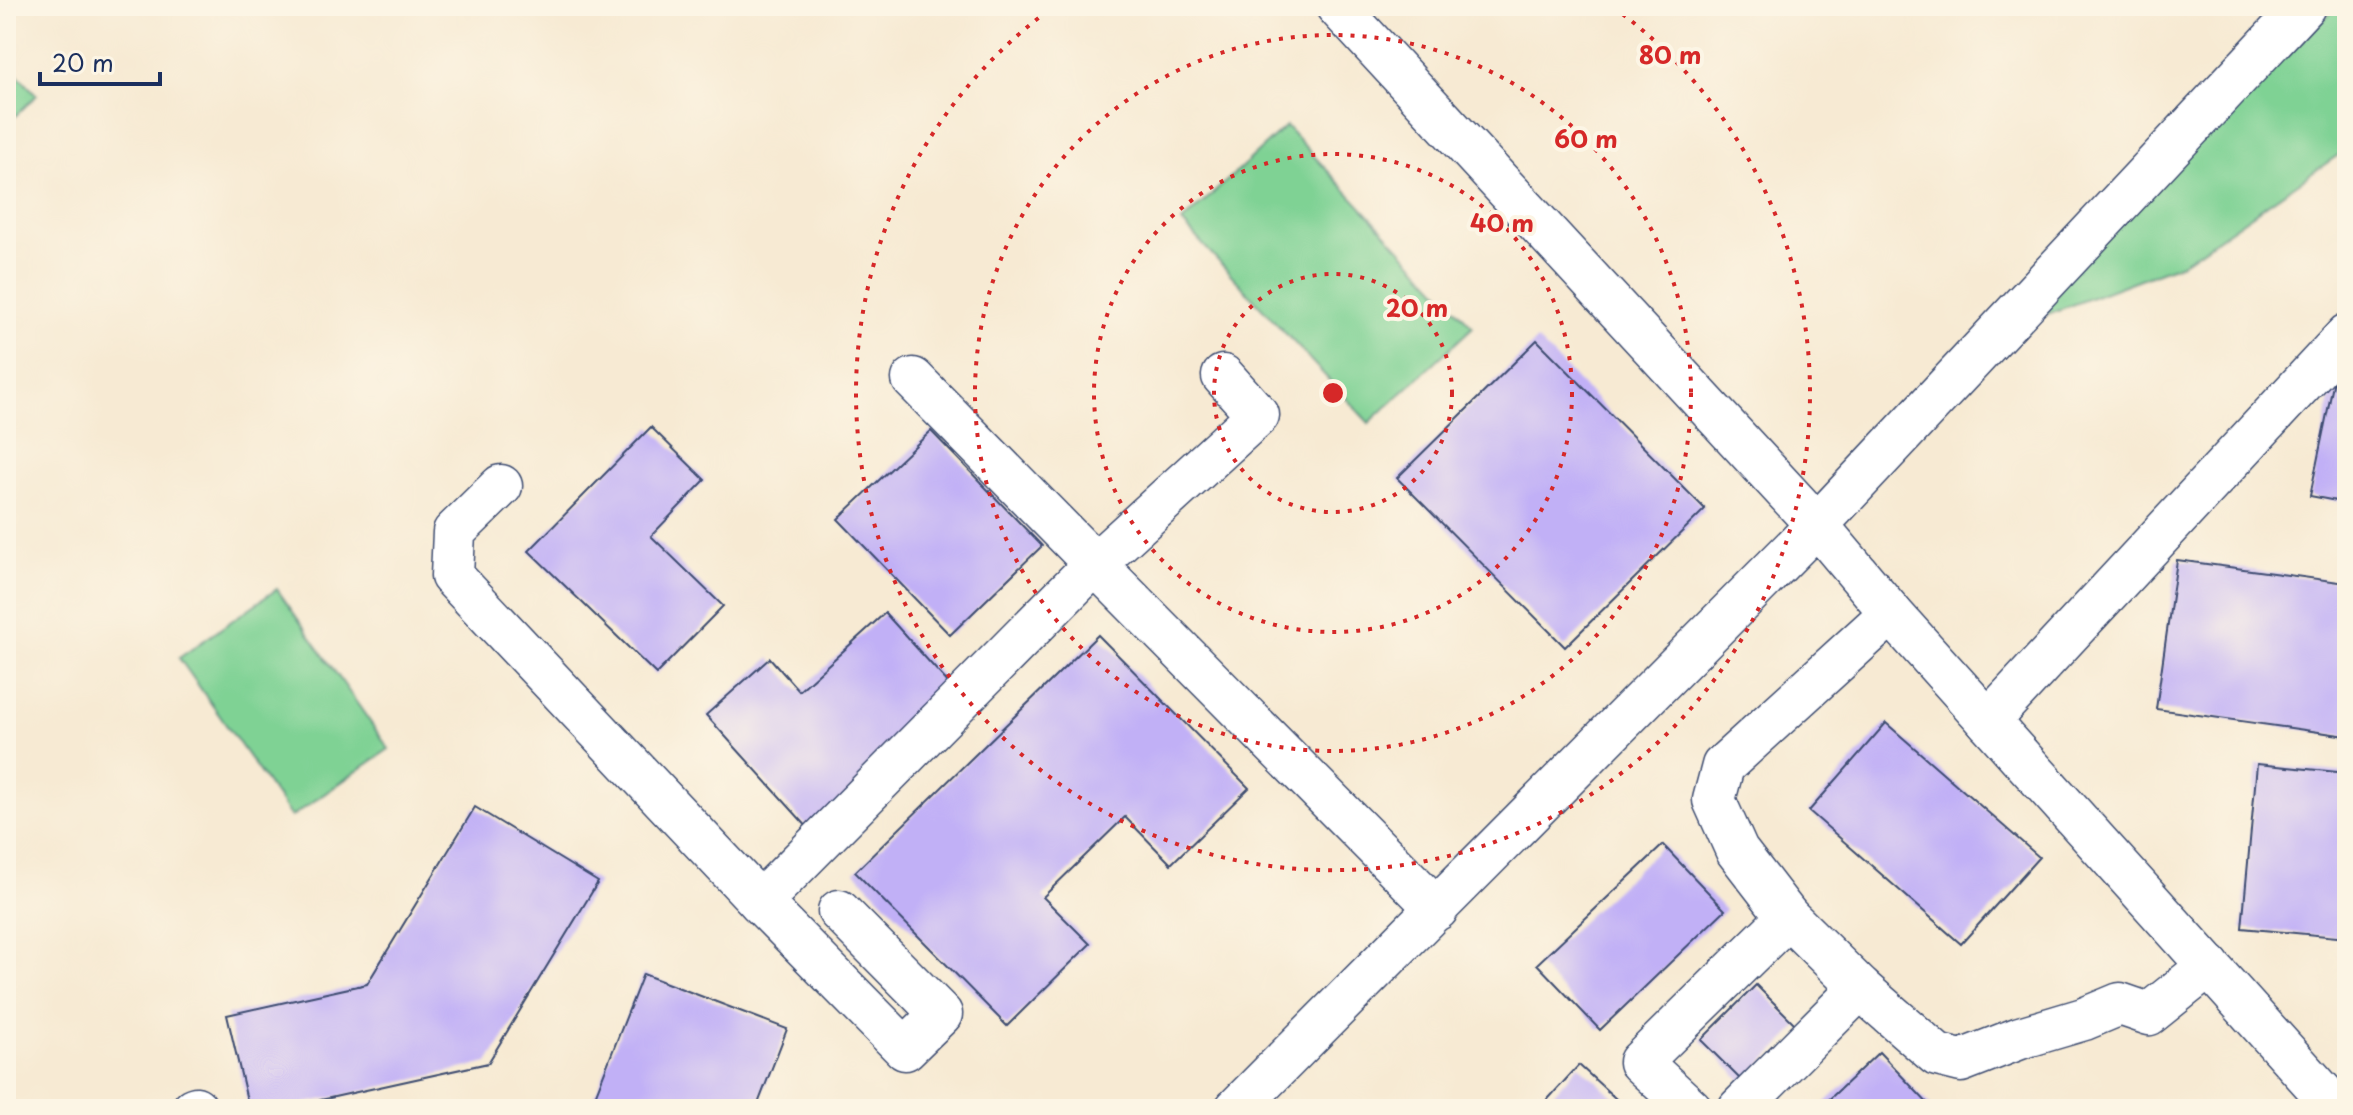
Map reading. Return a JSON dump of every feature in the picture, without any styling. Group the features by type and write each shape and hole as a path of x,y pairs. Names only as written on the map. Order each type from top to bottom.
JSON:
{"street":[{"path":"1337,6 1817,525 1891,613 2337,1109"},
{"path":"1236,1109 1817,525 2284,14"},
{"path":"1988,721 2347,335"},
{"path":"760,902 1095,564 1258,415 1223,376"},
{"path":"913,379 1437,909"},
{"path":"501,486 454,532 452,576 760,902 905,1049 941,1014 839,911"},
{"path":"1891,613 1723,766 1714,800 1737,851 1788,917 1860,988 1937,1055 1961,1061 2120,1004 2149,1014 2209,966"},
{"path":"1691,1109 1640,1062 1788,917"},
{"path":"1739,1109 1860,988"}],"green space":[{"path":"2338,6 2347,6 2347,149 2182,263 2045,315 2064,281 2249,88"},
{"path":"6,63 37,95 6,125"},
{"path":"1286,126 1473,327 1369,423 1182,222"},
{"path":"277,589 389,749 291,817 179,658"}],"building":[{"path":"1537,340 1705,509 1565,647 1397,478"},
{"path":"2336,370 2347,373 2347,503 2310,496"},
{"path":"651,427 705,480 651,536 723,606 656,674 529,551"},
{"path":"931,431 1042,546 950,635 838,519"},
{"path":"2177,560 2347,583 2347,736 2156,709"},
{"path":"885,613 960,696 810,830 706,715 770,658 799,691"},
{"path":"1098,635 1249,788 1171,864 1125,817 1043,897 1090,944 1007,1026 855,872"},
{"path":"1886,723 2039,857 1961,944 1809,811"},
{"path":"2257,764 2347,773 2347,938 2242,928"},
{"path":"475,807 598,882 488,1063 280,1109 249,1109 227,1015 367,984"},
{"path":"1663,845 1725,910 1600,1030 1537,964"},
{"path":"643,974 787,1029 756,1109 590,1109"},
{"path":"1756,985 1798,1027 1743,1082 1701,1040"},
{"path":"1879,1052 1933,1109 1819,1109"},
{"path":"1579,1065 1627,1109 1539,1109"}]}
